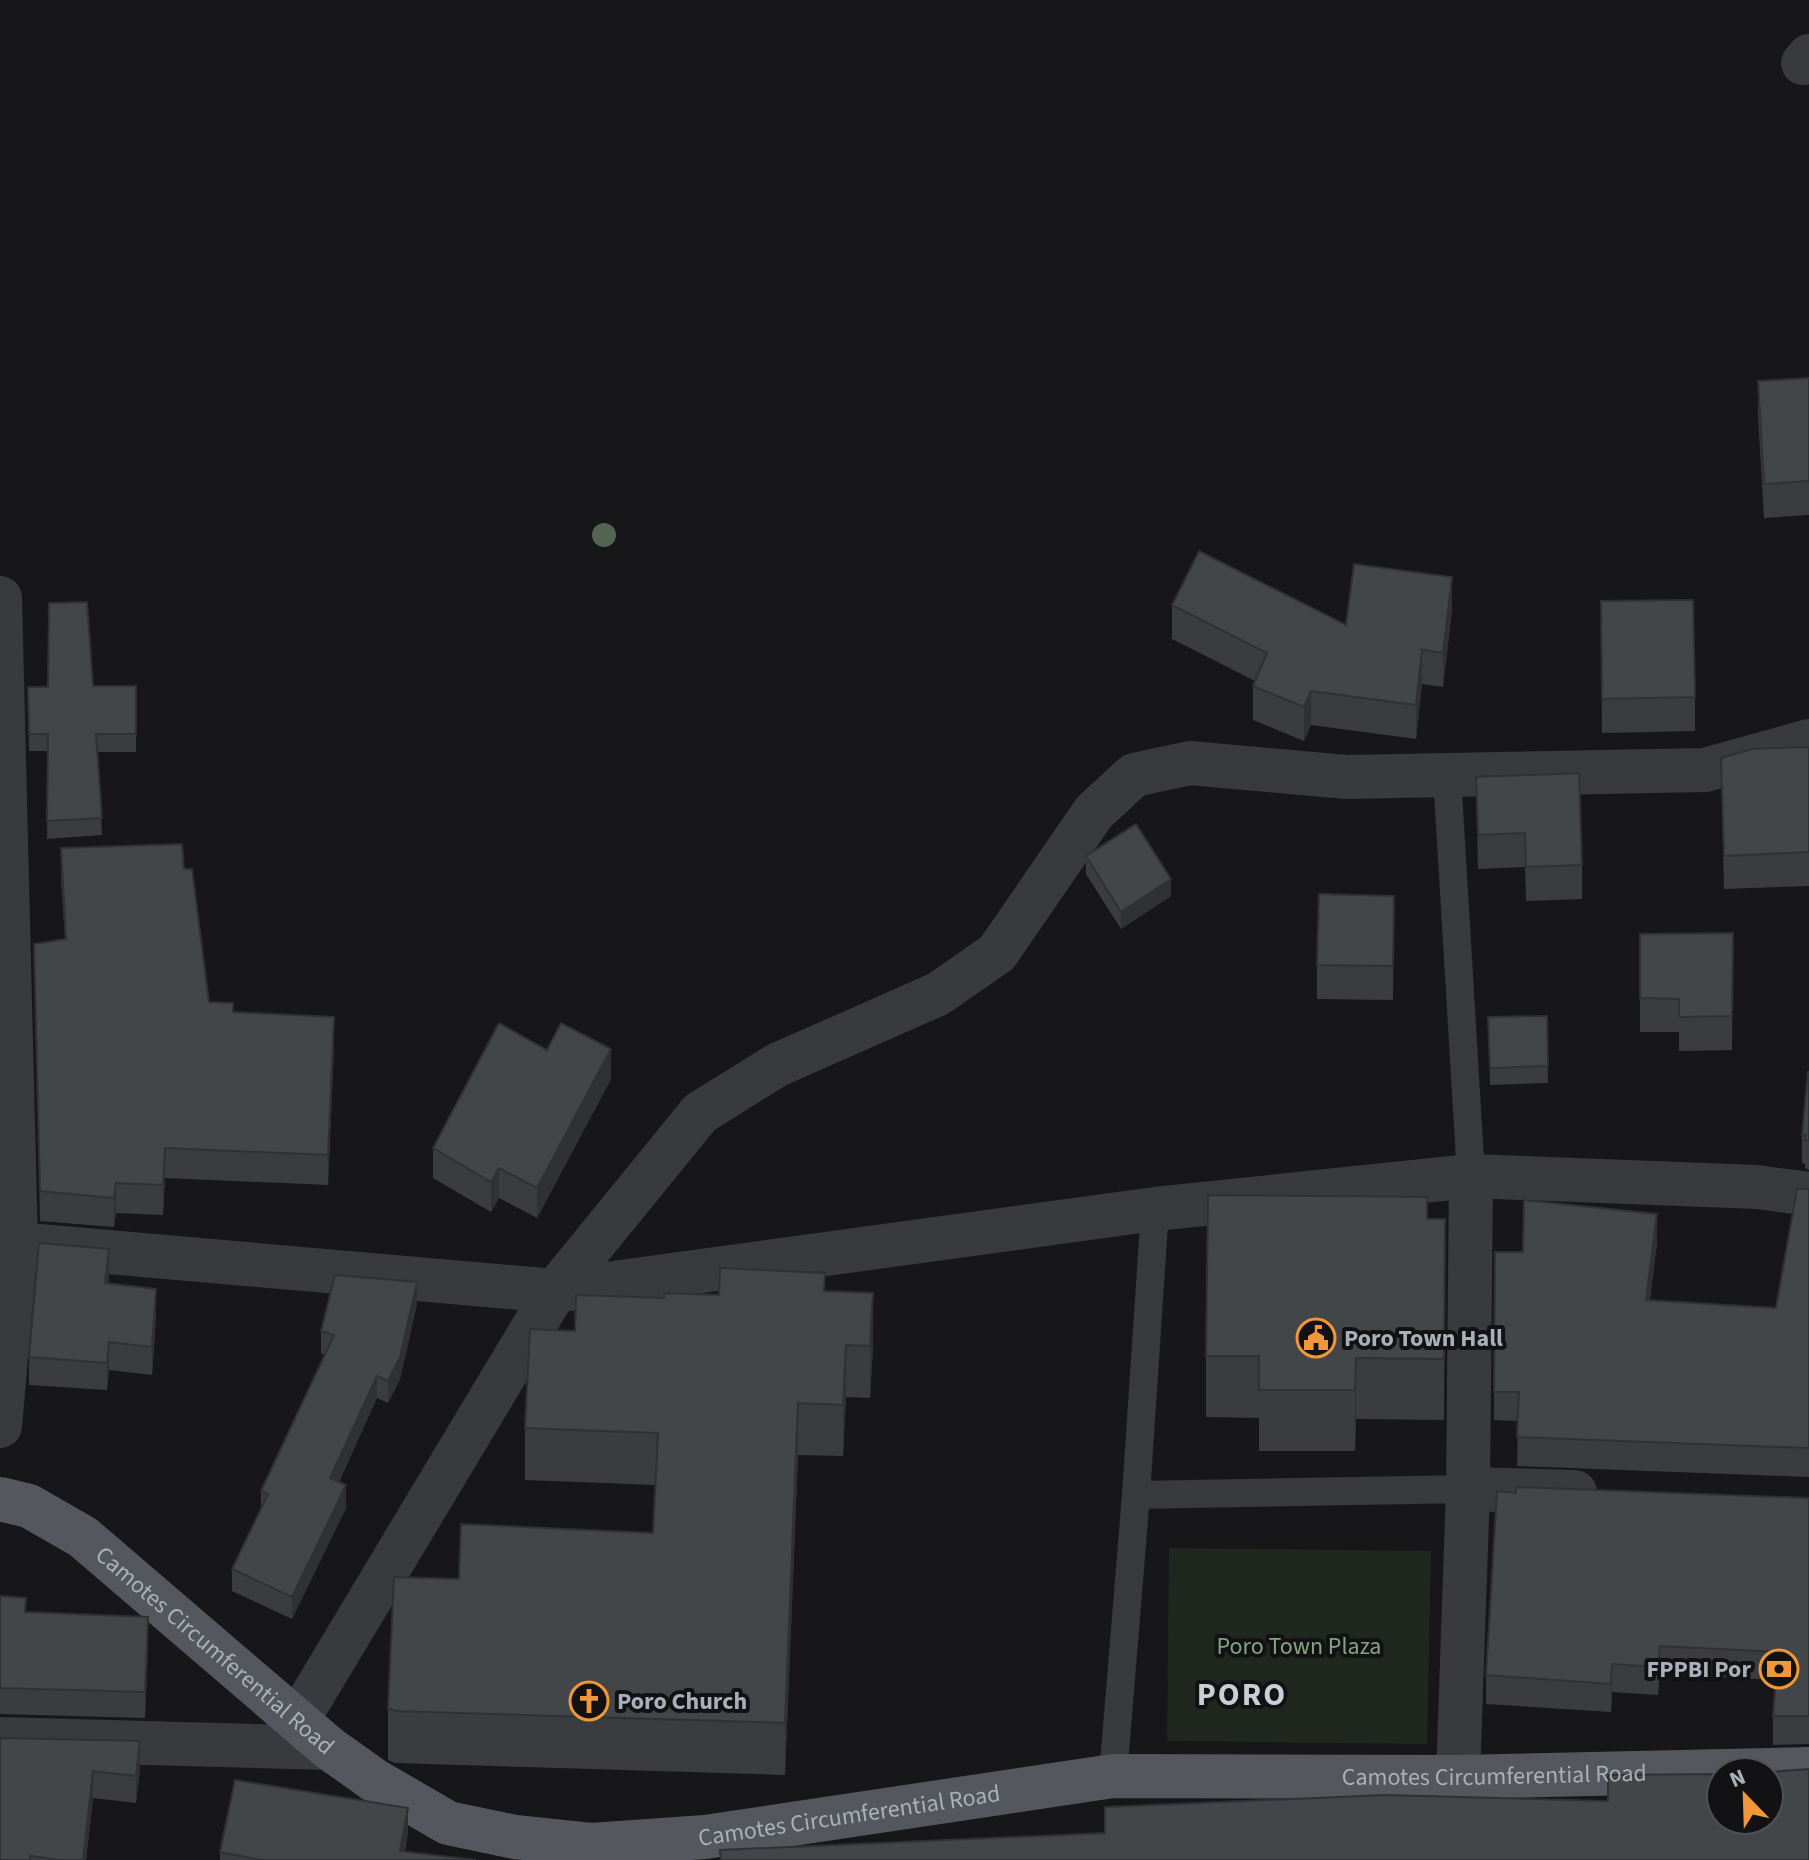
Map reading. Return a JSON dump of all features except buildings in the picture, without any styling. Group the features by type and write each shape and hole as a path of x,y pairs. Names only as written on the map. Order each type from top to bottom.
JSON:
{"main road":[{"name":"Camotes Circumferential Road","path":"0,1499 29,1506 83,1537 313,1735 374,1780 448,1823 515,1837 591,1845 705,1837 1113,1776 1458,1777 1809,1769"}],"street":[{"path":"0,598 8,1244 0,1426"},
{"path":"0,1739 313,1735 555,1291 700,1113 777,1065 938,994 997,953 1094,812 1134,775 1190,763 1346,777 1705,770 1809,741"},
{"path":"8,1244 555,1291 1155,1209 1471,1176 1757,1187 1809,1194"},
{"path":"1458,1777 1468,1489 1471,1176"},
{"path":"1468,1489 1611,1493"}],"lane":[{"path":"1447,775 1471,1176"},
{"path":"1113,1776 1155,1209"},
{"path":"1136,1495 1468,1489"}],"green space":[{"name":"Poro Town Plaza","path":"1169,1548 1431,1551 1427,1744 1167,1741"}],"place":[{"name":"Poro Town Hall","path":"1316,1338"},
{"name":"FPPBI Por","path":"1779,1669"},
{"name":"Poro Church","path":"589,1701"}],"district":[{"name":"PORO","path":"1242,1695"}]}
